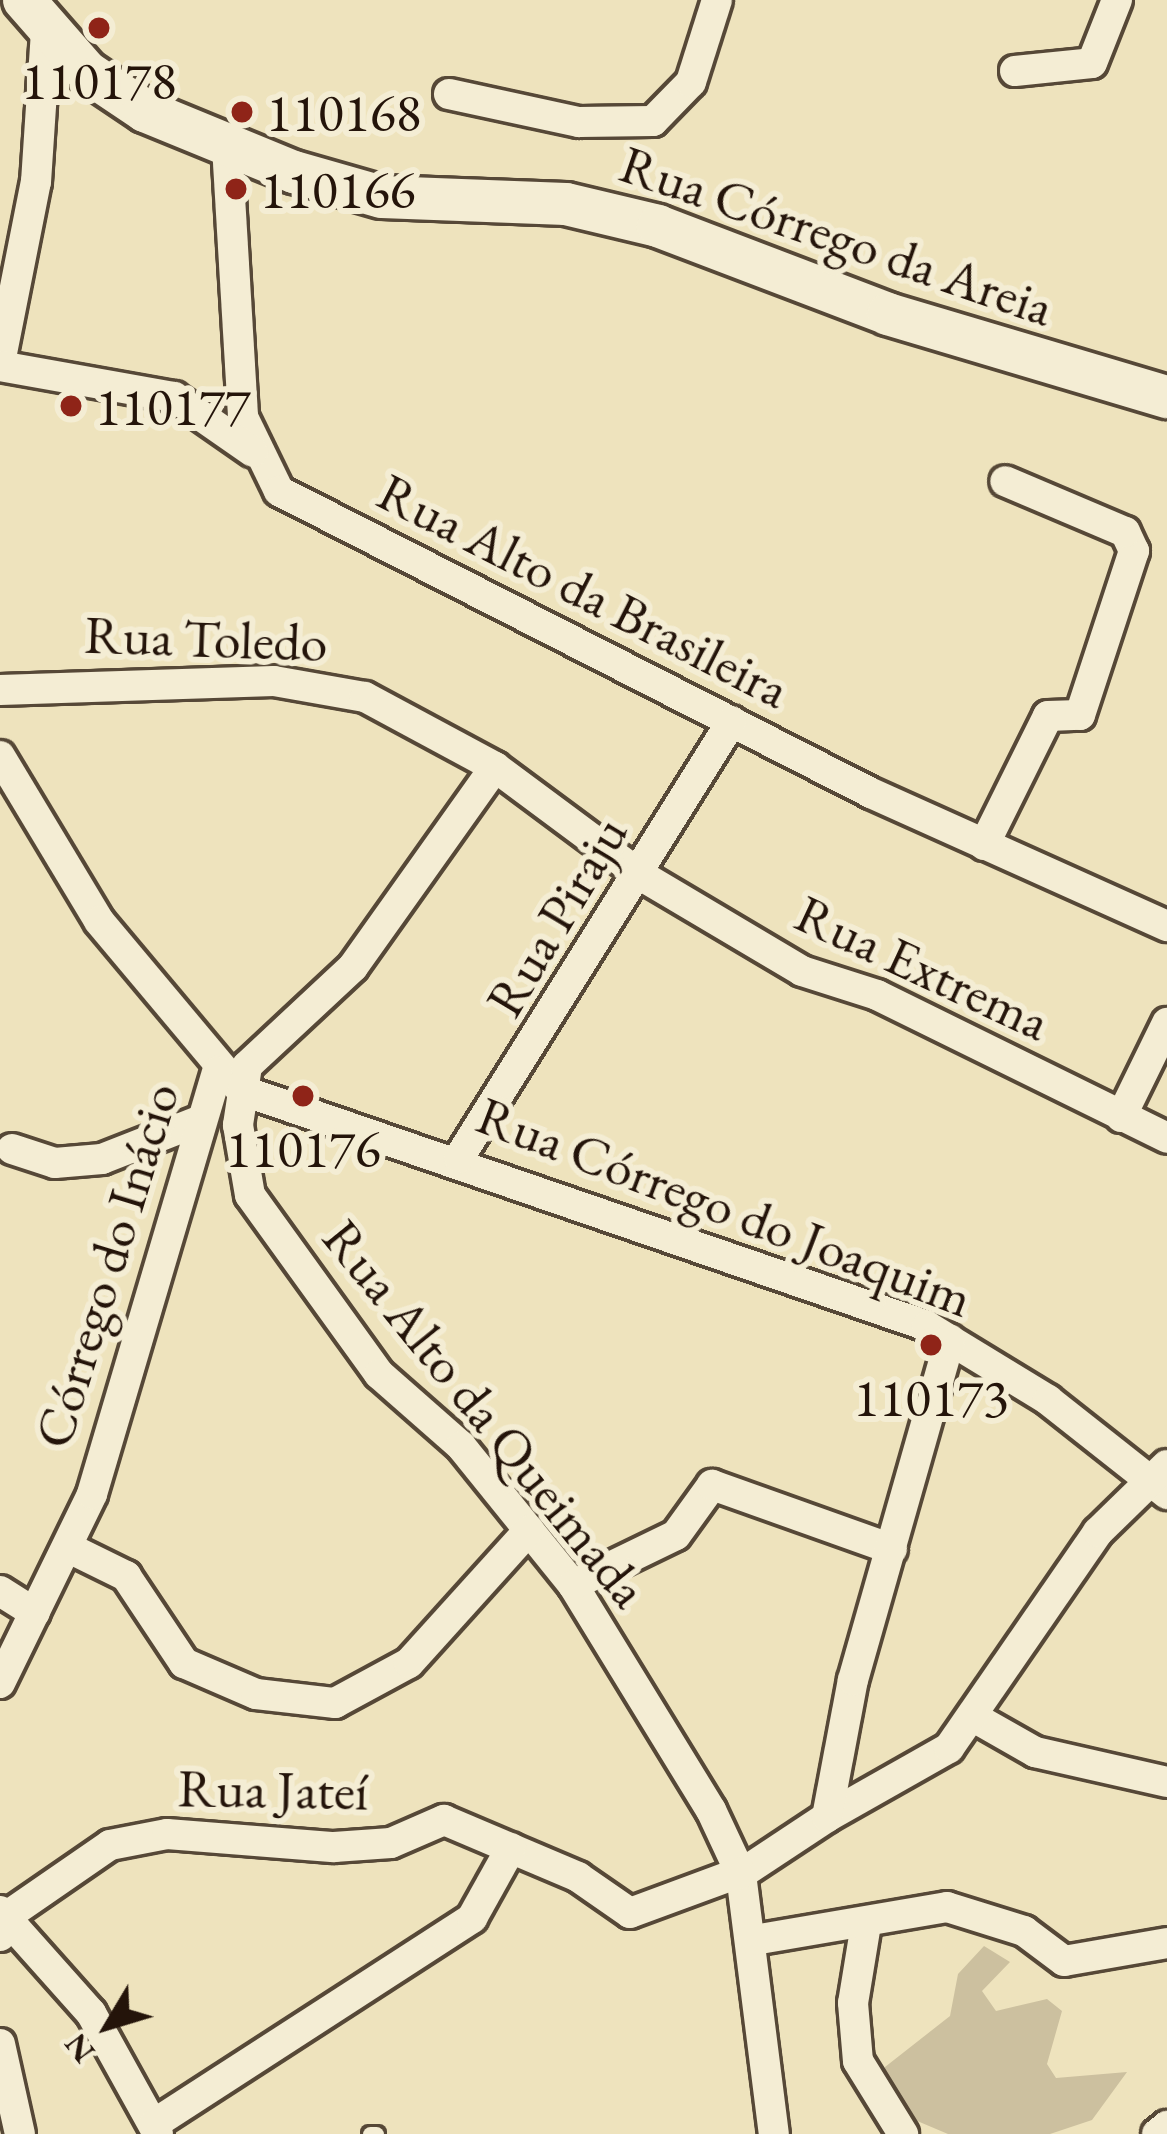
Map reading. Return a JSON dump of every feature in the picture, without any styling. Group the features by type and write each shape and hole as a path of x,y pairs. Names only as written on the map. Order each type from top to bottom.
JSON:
{"street":[{"path":"449,94 579,122 653,122 691,82 717,0"},
{"path":"1016,71 1092,63 1117,0"},
{"path":"35,16 36,182 0,365 174,397 253,452"},
{"name":"Rua Córrego da Areia","path":"35,16 145,111 227,146 382,196 566,204 658,226 908,321 1167,398"},
{"name":"Rua Alto da Brasileira","path":"227,146 236,365 253,452 264,477 300,504 731,721 984,845 1167,926"},
{"path":"984,845 1048,716 1080,715 1134,551 1124,532 1005,481"},
{"name":"Rua Toledo","path":"0,690 317,683 406,714 495,767 642,876"},
{"name":"Rua Piraju","path":"459,1158 642,876 731,721"},
{"name":"Córrego do Inácio","path":"0,1683 69,1548 176,1232 199,1121 261,1042 353,967 495,767"},
{"path":"3,772 99,921 229,1081"},
{"name":"Rua Extrema","path":"642,876 802,971 877,994 1167,1138"},
{"path":"1121,1117 1167,1023"},
{"name":"Rua Córrego do Joaquim","path":"229,1081 459,1158 950,1340 1162,1480"},
{"name":"Rua Alto da Queimada","path":"229,1081 250,1195 288,1258 379,1374 460,1446 573,1585 741,1873 754,1940 773,2134"},
{"path":"12,1149 55,1163 102,1159 199,1121"},
{"path":"827,1817 892,1550 950,1340"},
{"name":"Rua Jateí","path":"2,1921 110,1845 167,1834 353,1846 444,1820 511,1848 630,1913 741,1873 827,1817 949,1748 976,1719 1081,1556 1162,1480"},
{"path":"573,1585 676,1535 712,1485 892,1550"},
{"path":"69,1548 126,1576 184,1663 256,1694 335,1703 409,1664 529,1530"},
{"path":"0,1591 35,1612"},
{"path":"976,1719 1035,1752 1167,1782"},
{"path":"2,1921 91,2013 156,2129 472,1918 511,1848"},
{"path":"754,1940 946,1907 1024,1931 1064,1961 1167,1942"},
{"path":"866,1924 853,2003 858,2061 903,2134"},
{"path":"0,2044 20,2134"},
{"path":"1157,2134 1167,2126"}],"shaded area":[{"path":"984,1946 1010,1962 982,1991 996,2011 1047,1999 1062,2011 1047,2064 1056,2078 1127,2072 1092,2120 1050,2134 948,2134 903,2115 885,2090 885,2067 950,2016 958,1974"}],"place":[{"name":"110178","path":"99,28"},
{"name":"110168","path":"242,112"},
{"name":"110166","path":"236,189"},
{"name":"110177","path":"71,406"},
{"name":"110176","path":"303,1096"},
{"name":"110173","path":"931,1345"}]}
